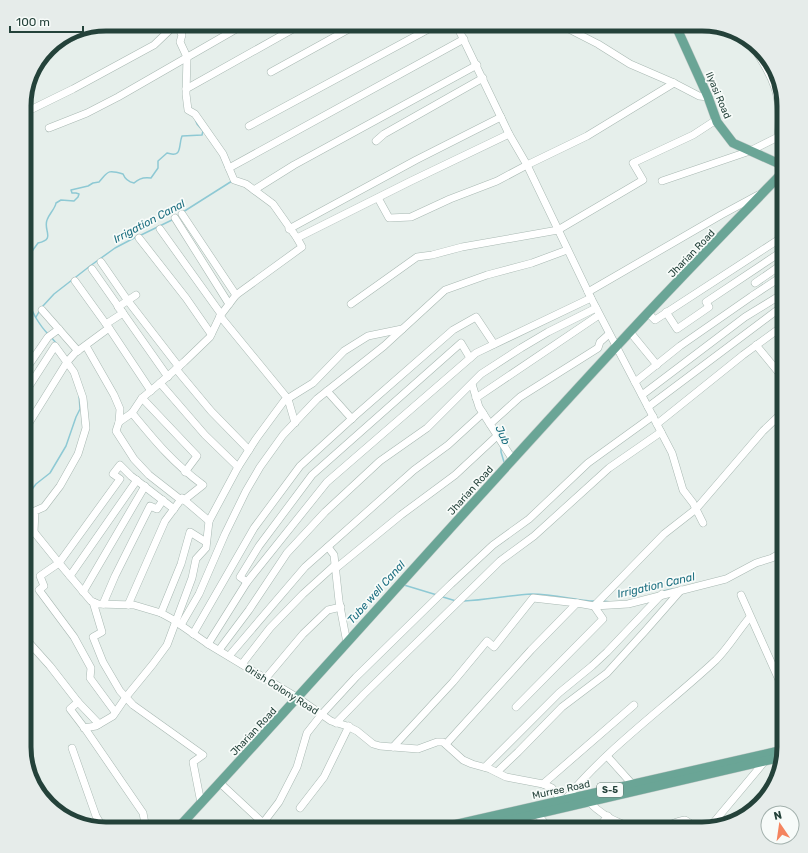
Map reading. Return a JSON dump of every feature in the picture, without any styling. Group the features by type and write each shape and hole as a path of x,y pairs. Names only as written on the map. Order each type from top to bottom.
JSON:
{"main road":[{"name":"Ilyasi Road","path":"679,31 708,97 716,120 733,143 777,163"},
{"name":"Jharian Road","path":"183,822 298,698 616,347 777,178"},
{"name":"Murree Road","path":"507,822 760,760 776,753"},
{"name":"Murree Road","path":"466,822 633,785 776,758"}],"street":[{"path":"31,110 80,86 154,45 169,31"},
{"path":"119,422 132,413 142,398 178,368 211,334 221,315 236,295 302,247 273,204 246,184 234,180 223,154 195,114 188,110 186,90 187,57 180,42 182,35 180,31"},
{"path":"49,128 87,113 233,31"},
{"path":"186,90 290,31"},
{"path":"271,72 345,31"},
{"path":"249,126 425,31"},
{"path":"460,31 509,134 527,165 589,295 672,453 683,490 696,509 703,523"},
{"path":"573,31 630,64 700,96 708,97"},
{"path":"229,168 464,39"},
{"path":"760,59 771,77"},
{"path":"254,190 294,165 477,65"},
{"path":"376,141 384,134 483,78"},
{"path":"378,198 390,218 411,217 450,199 497,181 587,136 674,83"},
{"path":"289,229 416,160 501,117"},
{"path":"351,304 417,257 558,230 643,180 633,163 693,135 716,120"},
{"path":"296,238 509,134"},
{"path":"662,181 750,151 777,138"},
{"path":"208,644 247,582 327,482 476,353 589,295 721,215 764,192"},
{"path":"229,304 178,216 236,295"},
{"path":"160,229 221,315 288,399 295,423"},
{"path":"139,238 186,298 211,334"},
{"path":"648,313 655,320 777,241"},
{"path":"84,728 99,724 113,716 167,645 178,624 199,594 225,534 246,491 269,454 283,435 317,399 384,346 445,290 487,275 532,263 567,250"},
{"path":"666,312 677,329 709,307 706,302 777,255"},
{"path":"101,262 128,301 211,411 249,450"},
{"path":"755,283 777,268"},
{"path":"92,269 168,377"},
{"path":"635,382 686,342 777,280"},
{"path":"75,281 108,326 151,391"},
{"path":"118,307 136,295"},
{"path":"642,395 745,317 777,297"},
{"path":"31,420 68,360 123,313 118,307"},
{"path":"42,310 78,351"},
{"path":"648,407 777,310"},
{"path":"219,650 287,553 325,512 380,461 427,428 481,374 548,332 598,312"},
{"path":"476,398 598,312"},
{"path":"193,634 254,528 300,466 453,330 476,317 494,344"},
{"path":"31,362 48,336 59,329"},
{"path":"178,624 192,578 196,559 206,548 209,521 238,467 284,402 313,382 344,351 350,347 368,336 403,329"},
{"path":"657,424 777,330"},
{"path":"630,332 657,365"},
{"path":"490,424 520,397 598,348 600,342 609,334"},
{"path":"247,582 240,577 259,546 312,475 461,343 470,358"},
{"path":"31,383 55,346 68,360 74,372 83,398 86,428 78,454 60,486 44,507 35,511 34,532"},
{"path":"86,346 114,395 120,409 119,422 116,431 134,459 149,475 209,521"},
{"path":"756,346 777,371"},
{"path":"160,383 205,436 238,467"},
{"path":"472,384 479,407 513,460"},
{"path":"327,391 352,419"},
{"path":"142,398 197,456 185,472"},
{"path":"128,605 165,521 182,500 203,485 185,472 163,450 132,413"},
{"path":"229,656 305,567 414,470 448,445 483,413"},
{"path":"264,822 279,802 297,767 307,733 322,714 356,677 493,545 528,519 588,463 653,416"},
{"path":"594,606 664,534 696,509 777,418"},
{"path":"336,723 500,561 534,536 609,468 661,432"},
{"path":"242,664 270,628 303,594 401,515 455,475 498,435"},
{"path":"115,712 90,678 91,668 74,637 39,590 44,586 40,576 59,563 120,479 113,474 120,465 174,509"},
{"path":"70,576 137,480"},
{"path":"83,592 145,486"},
{"path":"103,604 115,576 150,506 157,509 163,500"},
{"path":"31,529 93,602 102,632 94,637 103,662 120,691 133,705 203,754 193,762 201,803"},
{"path":"161,613 182,564 190,532 206,542"},
{"path":"328,546 334,554 347,643"},
{"path":"393,747 453,682 487,641 494,647 533,598 594,606 628,604 662,594 726,579 756,563 777,555"},
{"path":"497,772 562,707 607,673 681,590"},
{"path":"485,767 559,693 607,652 662,594"},
{"path":"741,595 777,676"},
{"name":"Orish Colony Road","path":"93,602 128,605 161,613 208,644 266,678 336,723 349,726 373,744 418,749 440,742 446,744"},
{"path":"577,603 531,650 446,744 463,760 485,767 506,777 544,784 552,788 558,797 565,800 607,756 672,700 717,658 750,617"},
{"path":"516,707 603,619 594,606"},
{"path":"266,678 302,634 328,610 341,608"},
{"path":"31,645 50,666 78,702 99,724"},
{"path":"78,702 70,709 144,813 145,822"},
{"path":"544,784 634,705"},
{"path":"300,808 324,777 349,726"},
{"path":"72,748 96,816 100,821"},
{"path":"607,756 633,785"},
{"path":"714,821 760,760"},
{"path":"220,782 262,822"},
{"path":"589,802 618,822"},
{"path":"536,814 543,822"},
{"path":"603,822 608,816"},
{"path":"677,821 686,820 688,822"}],"waterway":[{"name":"Irrigation Canal","path":"31,253 38,243 48,237 46,224 56,203 61,200 74,201 78,197 79,194 72,193 71,190 99,182 108,172 123,174 127,180 134,183 142,178 151,178 158,168 158,161 167,153 176,154 178,152 182,136 202,135 203,131 195,119"},
{"name":"Irrigation Canal","path":"183,212 232,181"},
{"name":"Irrigation Canal","path":"139,236 174,219"},
{"name":"Irrigation Canal","path":"42,307 54,294 90,266 115,248 136,237"},
{"name":"Irrigation Canal","path":"31,310 48,334"},
{"name":"Irrigation Canal","path":"36,317 40,310"},
{"name":"Irrigation Canal","path":"51,337 56,343"},
{"name":"Irrigation Canal","path":"31,491 36,484 50,473 66,446 80,409 79,395"},
{"name":"Jub","path":"501,447 504,462"},
{"name":"Irrigation Canal","path":"31,501 32,510"},
{"path":"404,585 437,595"},
{"name":"Irrigation Canal","path":"663,591 672,589"},
{"name":"Irrigation Canal","path":"464,601 532,594 595,601"},
{"path":"443,597 456,601"},
{"name":"Irrigation Canal","path":"603,601 611,602"}],"water label":[{"name":"Tube well Canal","path":"376,592"}]}
